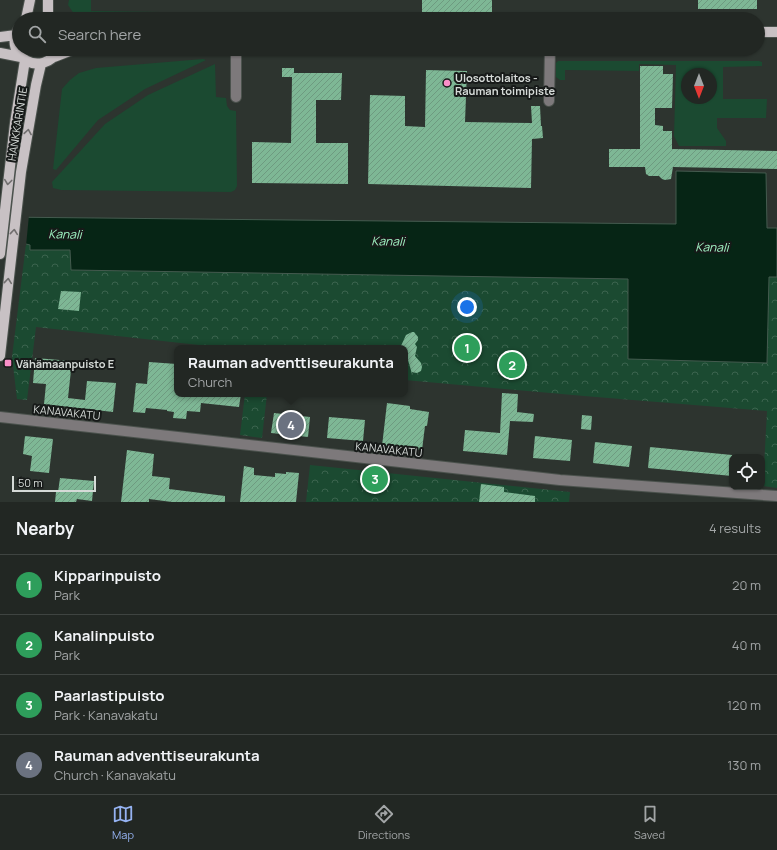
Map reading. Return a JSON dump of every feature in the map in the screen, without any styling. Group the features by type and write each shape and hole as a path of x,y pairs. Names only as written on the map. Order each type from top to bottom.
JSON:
{"main road":[{"path":"27,12 30,0"},
{"path":"48,0 48,12"},
{"path":"765,32 777,32"},
{"path":"0,37 12,33"},
{"path":"0,53 23,59 33,64 48,62 54,56"},
{"name":"HANKKARINTIE","path":"0,254 23,59"},
{"name":"HANKKARINTIE","path":"0,356 16,212 36,85 41,64"}],"street":[{"path":"236,56 236,97"},
{"path":"549,101 550,56"},
{"name":"KANAVAKATU","path":"0,417 560,480 777,496"}],"green space":[{"path":"69,0 91,0 91,11 160,12 73,12 68,5"},
{"path":"203,59 206,60 145,89 98,120 56,170 53,169 62,89 79,73 96,68"},
{"path":"558,61 759,61 762,62 762,66 723,67 723,99 767,99 766,118 717,118 717,128 726,141 726,146 679,146 674,136 676,65 639,64 639,71 565,70 565,80 560,80 556,77 556,63"},
{"path":"215,64 216,97 226,98 227,106 230,110 236,111 237,186 235,190 231,192 61,190 53,188 52,182 105,124 148,95"},
{"path":"26,244 30,244 30,250 70,250 71,270 628,279 628,359 769,277 777,277 777,488 765,486 767,411 408,380 408,345 199,345 36,327 27,400 17,399 12,357"},
{"path":"245,397 267,397 262,438 240,435"},
{"path":"310,465 570,492 569,502 306,502"}],"water":[{"name":"Kanali","path":"676,171 766,173 767,228 777,228 777,277 769,277 767,363 628,359 628,279 71,270 70,250 30,250 30,245 26,244 0,217 676,224"}],"pier":[{"path":"0,215 29,215 26,246 0,249"}],"building":[{"path":"422,0 492,0 492,12 422,12"},
{"path":"698,0 757,0 757,9 698,9"},
{"path":"640,66 663,66 663,74 673,74 672,108 655,108 655,125 663,126 663,131 672,131 672,149 777,151 777,169 673,167 671,179 665,180 659,176 649,176 646,174 645,167 609,167 609,149 640,149"},
{"path":"282,68 294,68 294,73 342,73 341,100 316,100 316,143 348,143 348,184 252,183 252,142 291,143 292,77 282,77"},
{"path":"426,70 467,71 465,122 532,123 531,106 540,106 543,138 532,139 531,188 368,184 370,95 405,96 405,126 425,127"},
{"path":"61,291 81,292 79,311 58,309"},
{"path":"414,332 418,337 415,344 417,347 415,356 421,363 422,367 421,371 417,373 412,372 412,374 408,360 408,345 401,345 406,335"},
{"path":"35,358 72,361 68,398 85,400 87,381 116,383 113,412 44,404 46,384 33,383"},
{"path":"149,362 174,364 174,397 241,397 239,407 201,403 200,412 187,411 186,419 173,418 174,412 167,410 146,408 145,413 133,412 136,383 147,384"},
{"path":"502,393 518,394 517,412 534,414 533,422 510,421 507,455 463,451 465,430 500,433"},
{"path":"387,403 410,406 410,409 429,412 427,426 425,426 422,450 382,446"},
{"path":"274,413 310,417 308,437 271,433"},
{"path":"582,415 592,416 591,430 581,429"},
{"path":"329,417 365,420 363,441 327,438"},
{"path":"25,436 53,439 49,473 30,471 32,456 23,454"},
{"path":"535,436 572,440 570,461 533,458"},
{"path":"595,442 632,446 629,467 593,463"},
{"path":"650,447 729,455 729,476 648,468"},
{"path":"127,450 154,454 152,476 170,478 169,489 225,496 225,502 172,502 149,499 149,502 121,502"},
{"path":"244,466 254,468 254,475 275,477 275,473 299,473 296,502 240,502"},
{"path":"60,478 94,481 92,501 77,499 76,502 55,502"},
{"path":"481,484 504,487 504,492 535,496 535,502 479,502"}],"place":[{"name":"Ulosottolaitos - Rauman toimipiste","path":"447,83"},
{"name":"Kipparinpuisto","path":"467,348"},
{"name":"Vähämaanpuisto E","path":"8,363"},
{"name":"Kanalinpuisto","path":"512,365"},
{"name":"Rauman adventtiseurakunta","path":"291,425"},
{"name":"Paarlastipuisto","path":"375,479"}]}
